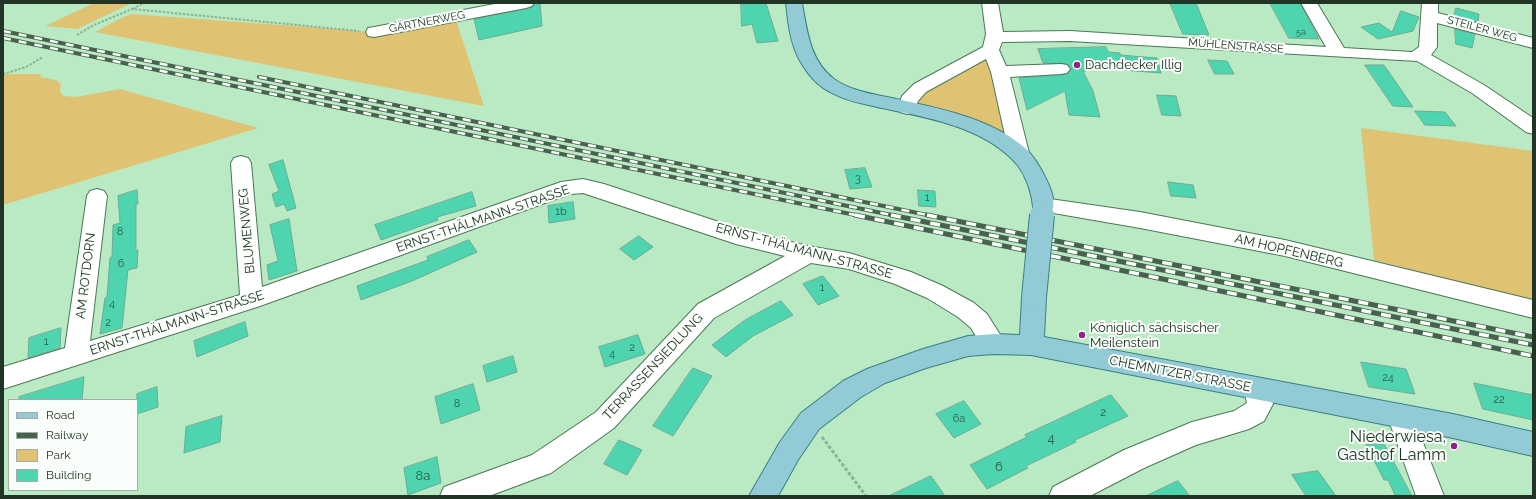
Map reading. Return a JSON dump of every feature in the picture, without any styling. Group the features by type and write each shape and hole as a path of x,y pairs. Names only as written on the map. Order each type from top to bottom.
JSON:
{"main road":[{"path":"794,3 800,38 806,57 811,66 829,84 851,95 907,108 974,127 993,136 1019,154 1034,173 1043,208 1031,345"},
{"name":"CHEMNITZER STRASSE","path":"762,496 789,451 810,421 852,389 876,376 945,352 968,346 994,344 1031,345 1400,415 1533,444"}],"street":[{"name":"GÄRTNERWEG","path":"374,32 526,3"},
{"path":"990,3 992,43 1019,154"},
{"path":"1309,3 1338,52"},
{"path":"1430,9 1428,47 1420,56 1456,74 1487,93 1533,128"},
{"name":"STEILER WEG","path":"1430,9 1533,43"},
{"name":"MÜHLENSTRASSE","path":"992,43 1070,36 1412,57 1420,56"},
{"path":"907,108 909,100 920,88 992,43"},
{"path":"1000,72 1061,69"},
{"name":"BLUMENWEG","path":"241,163 252,300"},
{"name":"ERNST-THÄLMANN-STRASSE","path":"3,378 252,300 568,187 583,186 744,238 808,254 856,263 903,278 934,292 966,310 979,321 994,344"},
{"name":"AM ROTDORN","path":"76,356 97,196"},
{"name":"AM HOPFENBERG","path":"1043,208 1140,220 1285,248 1533,309"},
{"name":"TERRASSENSIEDLUNG","path":"454,496 541,464 605,420 706,311 808,254"},
{"path":"1063,496 1134,459 1192,434 1240,421 1255,413 1260,404 1258,389"},
{"path":"1400,415 1430,496"}],"path":[{"path":"77,35 94,25 132,10 143,3"},
{"path":"132,10 374,32"},
{"path":"3,74 26,67 43,57"},
{"path":"810,421 866,496"}],"green space":[{"path":"94,3 132,3 77,29 45,26"},
{"path":"132,14 374,32 455,17 484,106 95,32 121,18"},
{"path":"990,50 1019,153 909,100"},
{"path":"41,74 40,77 56,80 61,84 60,92 64,96 75,97 120,89 258,128 3,205 3,75"},
{"path":"1361,128 1533,151 1533,301 1374,260"}],"building":[{"path":"535,3 540,3 542,26 479,40 474,19 526,9 532,7"},
{"path":"741,3 766,3 778,41 757,43 752,24 742,26"},
{"path":"1170,3 1196,3 1209,35 1183,34"},
{"path":"1270,3 1300,3 1319,39 1289,38"},
{"path":"1456,8 1479,14 1478,22 1454,16"},
{"path":"1401,11 1419,17 1413,31 1378,39 1361,27 1379,23 1392,32"},
{"path":"1455,29 1475,34 1472,48 1456,44"},
{"path":"1106,47 1108,52 1120,53 1120,55 1157,58 1161,73 1084,67 1086,71 1083,71 1093,91 1100,117 1069,115 1065,91 1027,110 1019,78 1067,74 1072,69 1067,64 1043,63 1038,49"},
{"path":"1208,60 1227,61 1234,74 1215,74"},
{"path":"1365,65 1384,65 1413,107 1393,106"},
{"path":"1157,95 1176,96 1181,116 1162,115"},
{"path":"1415,111 1445,112 1456,126 1425,125"},
{"path":"283,160 296,208 287,211 284,204 276,207 272,194 279,191 269,165"},
{"path":"865,168 872,187 850,189 845,170"},
{"path":"1168,182 1193,185 1196,198 1171,196"},
{"path":"137,190 137,268 128,270 122,328 100,334 105,298 107,297 110,258 112,257 113,225 120,223 118,196"},
{"path":"918,190 935,191 936,207 919,206"},
{"path":"472,192 476,206 437,217 438,220 381,240 375,225"},
{"path":"573,202 575,219 549,223 548,206"},
{"path":"289,219 297,271 269,280 267,265 278,261 270,225"},
{"path":"639,236 653,247 634,260 620,249"},
{"path":"469,240 477,252 412,281 361,300 357,286 428,260 427,257"},
{"path":"823,276 839,296 818,305 803,284"},
{"path":"781,301 793,315 753,336 726,357 712,345 745,320"},
{"path":"245,322 248,336 197,357 194,341"},
{"path":"61,328 60,348 28,358 29,338"},
{"path":"638,335 645,354 605,367 599,347"},
{"path":"513,356 517,372 487,382 483,366"},
{"path":"1361,362 1406,369 1415,394 1369,387"},
{"path":"693,368 712,376 673,436 653,426"},
{"path":"84,377 82,399 19,399 19,397"},
{"path":"1474,383 1533,395 1533,420 1483,409"},
{"path":"473,384 480,410 441,424 435,397"},
{"path":"157,387 158,407 138,414 137,394"},
{"path":"1111,395 1128,416 1075,440 1076,442 1026,466 1028,468 987,489 970,465 1027,437 1025,435"},
{"path":"964,401 981,424 954,438 936,414"},
{"path":"222,416 220,442 184,453 186,427"},
{"path":"619,440 642,450 627,475 604,464"},
{"path":"1384,444 1412,496 1395,495 1388,480 1384,480 1366,445"},
{"path":"437,457 441,483 408,495 404,468"},
{"path":"1318,471 1336,496 1306,496 1292,475"},
{"path":"931,476 945,496 889,496"},
{"path":"1178,481 1190,496 1146,496"}],"railway":[{"path":"3,31 896,216"},
{"path":"3,38 860,216"},
{"path":"259,77 932,216"},
{"path":"855,215 1533,356"},
{"path":"891,215 1533,345"},
{"path":"927,215 1533,337"}],"place":[{"name":"Dachdecker Illig","path":"1077,65"},
{"name":"Königlich sächsischer Meilenstein","path":"1082,335"},
{"name":"Niederwiesa, Gasthof Lamm","path":"1454,446"}]}
